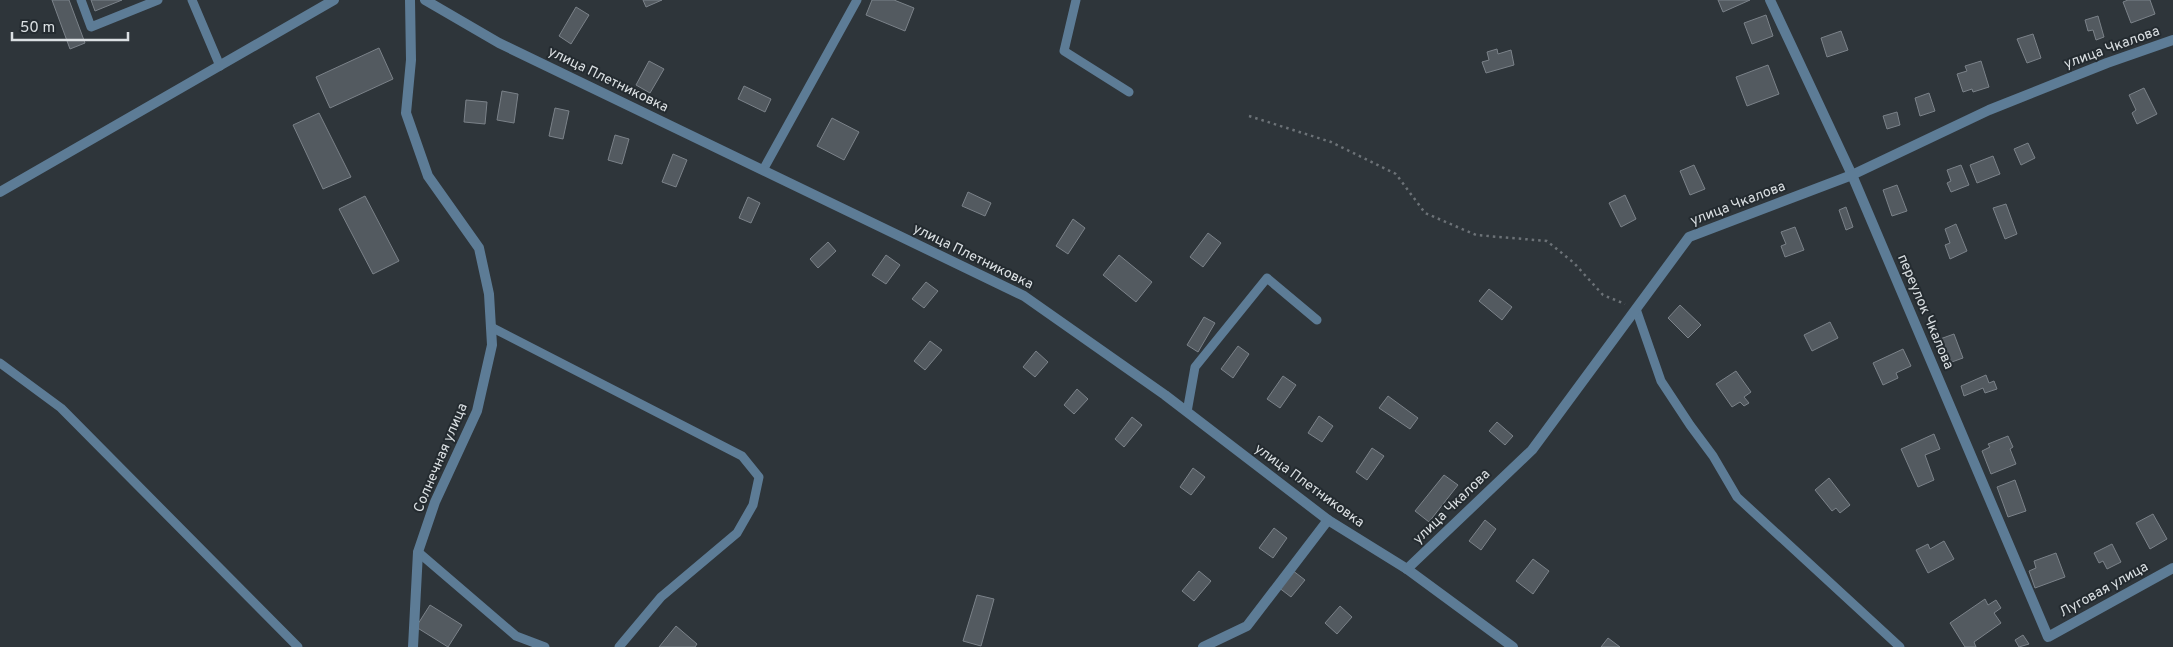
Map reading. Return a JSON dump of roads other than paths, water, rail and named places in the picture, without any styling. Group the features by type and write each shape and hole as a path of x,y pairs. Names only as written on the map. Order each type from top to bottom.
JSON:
{"street":[{"path":"0,192 334,0"},
{"name":"Солнечная улица","path":"410,0 411,60 406,112 428,176 479,248 489,294 492,345 477,412 434,502 418,552 413,647"},
{"name":"улица Плетниковка","path":"425,0 499,43 1024,296 1186,412 1328,520 1407,569 1513,647"},
{"name":"переулок Чкалова","path":"1770,0 1852,175 2048,637"},
{"name":"улица Чкалова","path":"1407,569 1532,450 1688,237 1852,175 1989,110 2107,63 2173,40"},
{"path":"1204,647 1247,626 1328,520"},
{"name":"Луговая улица","path":"2048,637 2173,568"}],"lane":[{"path":"81,0 92,27 140,3 158,0"},
{"path":"192,0 220,66"},
{"path":"763,170 857,0"},
{"path":"1076,0 1064,51 1129,92"},
{"path":"1186,412 1195,367 1267,278 1317,320"},
{"path":"1636,308 1661,381 1690,426 1713,456 1737,497 1900,647"},
{"path":"491,327 742,456 759,477 753,505 737,533 661,597 619,647"},
{"path":"0,363 61,408 298,647"},
{"path":"418,552 516,636 545,647"}]}
